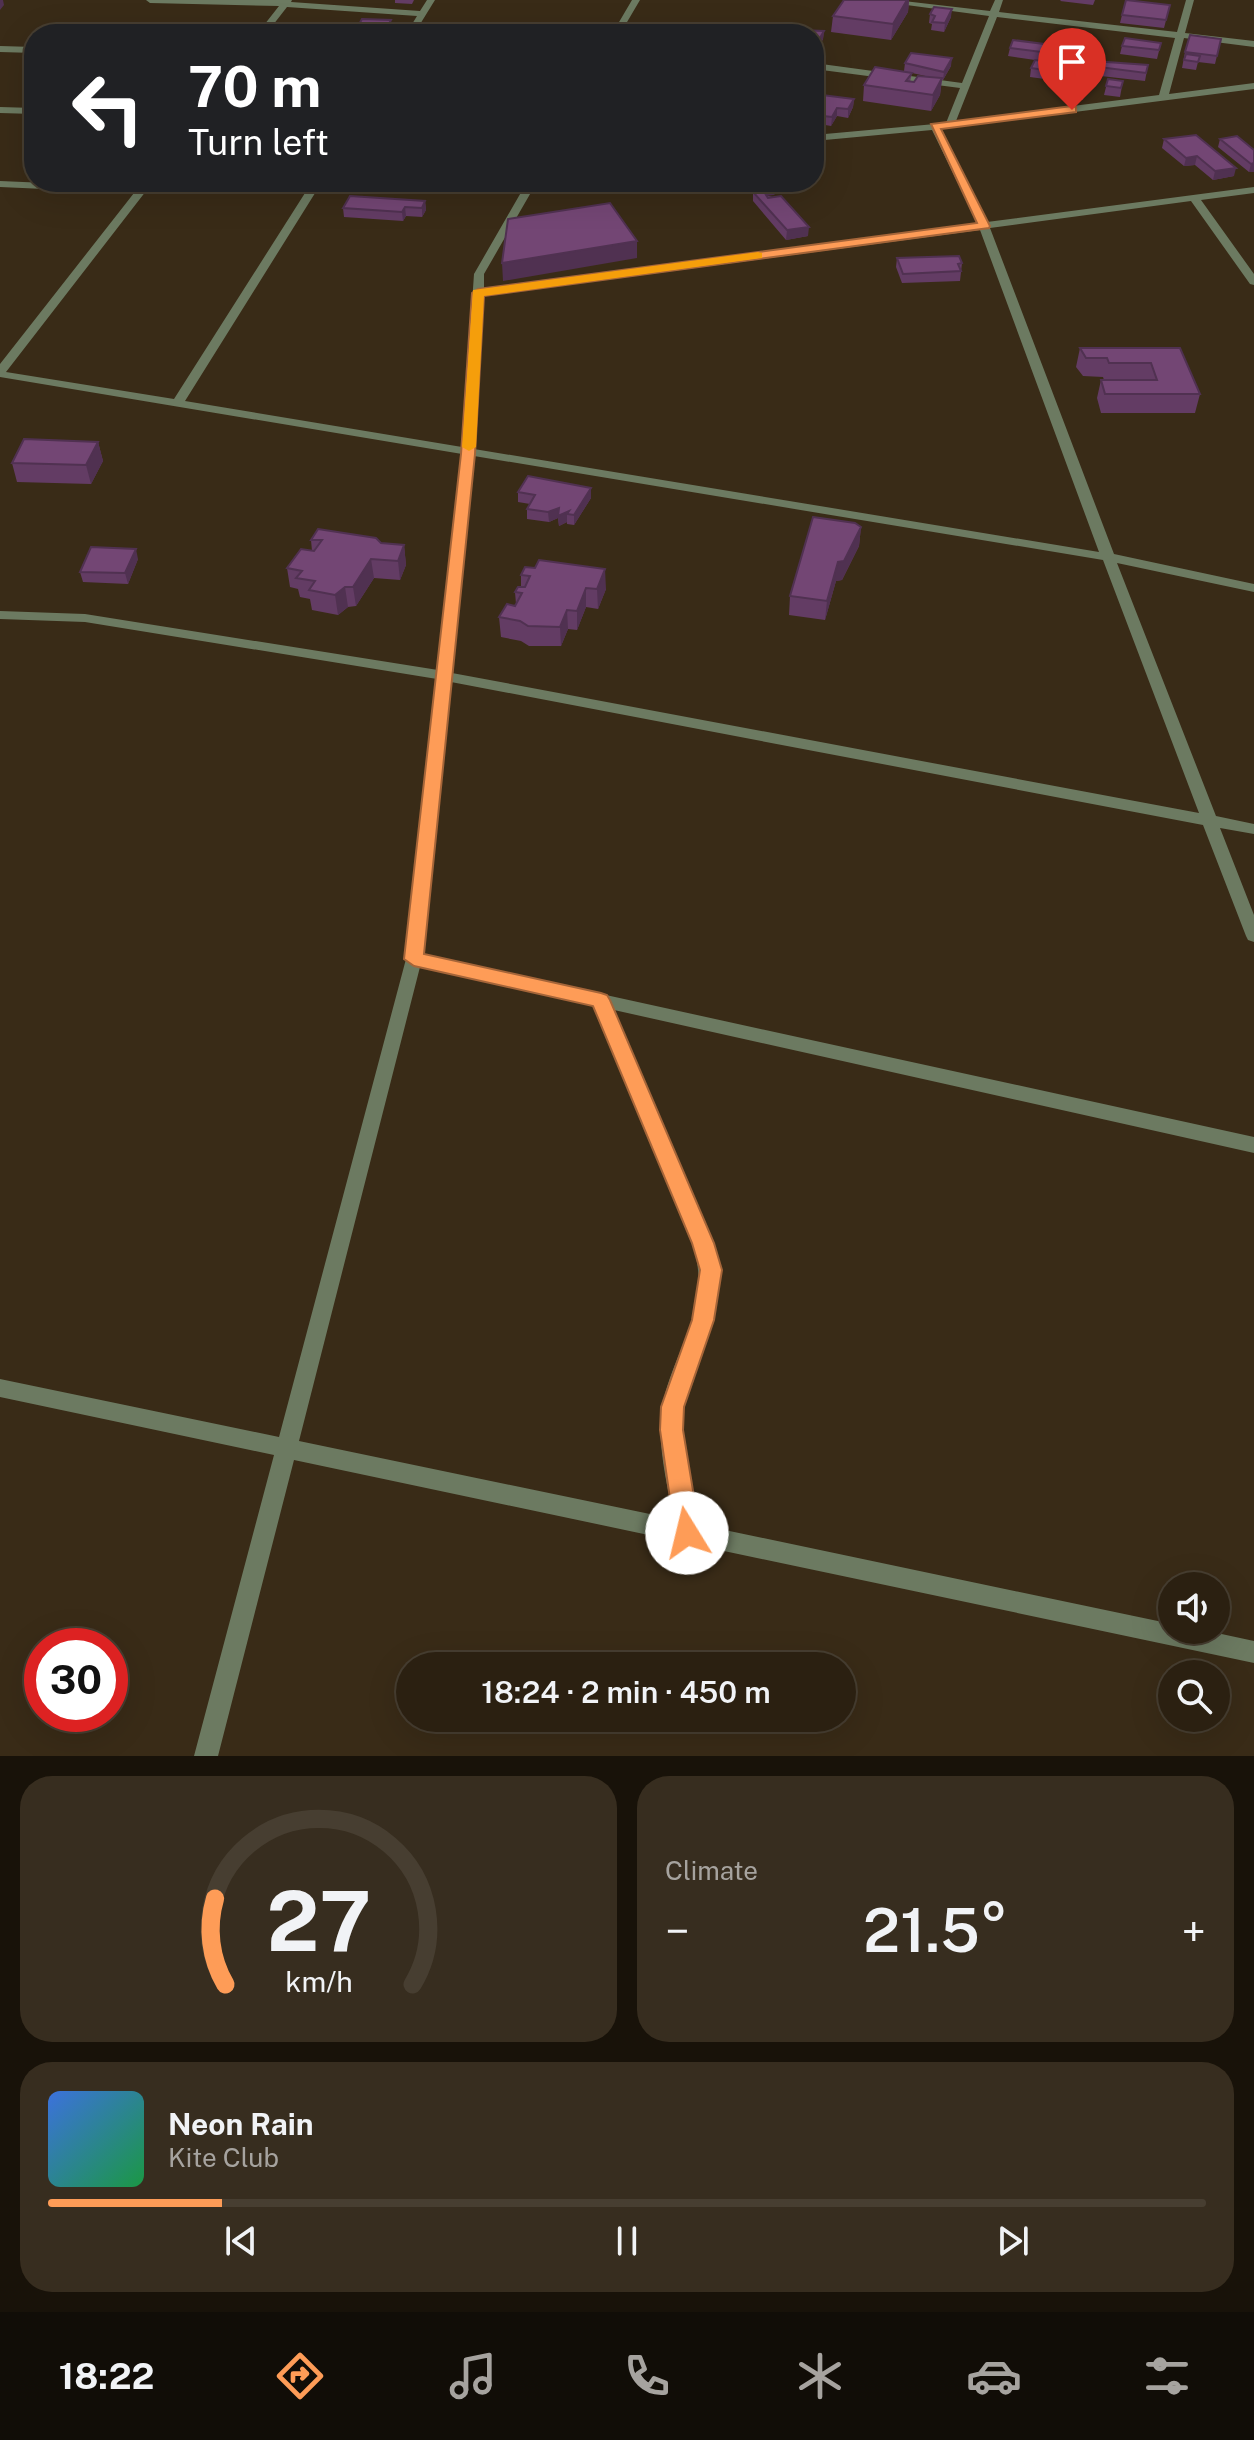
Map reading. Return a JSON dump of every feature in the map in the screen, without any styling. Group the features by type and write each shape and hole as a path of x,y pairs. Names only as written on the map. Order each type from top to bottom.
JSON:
{"street":[{"path":"150,0 287,2 422,14"},
{"path":"416,24 431,0"},
{"path":"622,24 636,0"},
{"path":"873,0 1254,44"},
{"path":"950,125 999,0"},
{"path":"1163,98 1190,0"},
{"path":"269,24 287,2"},
{"path":"0,49 24,50"},
{"path":"824,67 965,86"},
{"path":"824,137 950,125 1254,86"},
{"path":"0,110 24,111"},
{"path":"935,126 984,226 1254,936"},
{"path":"0,184 24,184"},
{"path":"478,293 1254,190"},
{"path":"140,192 0,373 468,454 1108,557 1254,588"},
{"path":"177,404 311,192"},
{"path":"206,1756 414,959 468,454 479,274 526,192"},
{"path":"1194,198 1254,282"},
{"path":"0,615 85,618 445,676 1254,829"},
{"path":"414,959 1254,1145"},
{"path":"601,1000 703,1243 711,1270 703,1320 673,1407 671,1430 687,1533"},
{"path":"0,1388 1254,1652"}],"building":[{"path":"844,0 907,0 893,24 833,16"},
{"path":"1126,0 1170,5 1166,20 1122,15"},
{"path":"934,7 952,9 945,23 932,22 935,16 930,14"},
{"path":"362,19 391,20 389,24 359,24"},
{"path":"1190,35 1221,39 1217,56 1185,52"},
{"path":"1125,38 1161,43 1159,50 1122,46"},
{"path":"1013,40 1076,48 1073,56 1010,48"},
{"path":"911,53 952,58 944,72 905,63"},
{"path":"1186,54 1200,56 1198,62 1184,60"},
{"path":"1035,60 1075,65 1071,74 1031,68"},
{"path":"1079,60 1148,65 1146,73 1075,64"},
{"path":"875,67 912,73 906,81 914,82 918,76 942,78 933,95 864,85"},
{"path":"1069,75 1087,77 1084,91 1066,87"},
{"path":"1108,79 1123,81 1121,88 1106,86"},
{"path":"824,95 854,99 848,109 837,108 832,117 824,116"},
{"path":"1196,135 1236,168 1215,171 1197,156 1186,158 1164,139"},
{"path":"1237,136 1254,150 1254,163 1251,164 1220,139"},
{"path":"753,192 771,192 773,194 766,195 768,198 781,196 809,227 787,230"},
{"path":"350,196 425,201 422,208 405,207 402,212 343,208"},
{"path":"610,203 637,241 502,263 508,219"},
{"path":"959,256 961,271 903,274 897,258"},
{"path":"1080,348 1180,348 1200,394 1105,394 1101,380 1157,380 1151,363 1109,363 1107,358 1086,358"},
{"path":"24,439 98,442 86,465 12,463"},
{"path":"528,476 591,488 574,515 567,514 569,511 558,516 559,508 548,512 527,509 535,495 518,492"},
{"path":"813,517 855,523 861,527 844,561 838,562 827,601 790,596"},
{"path":"318,529 404,545 398,561 371,559 353,587 345,587 335,595 309,590 315,581 296,578 302,571 287,568 301,549 314,551 322,540 311,540"},
{"path":"91,547 136,549 125,573 80,572"},
{"path":"539,560 605,569 597,589 586,588 577,611 567,610 560,627 528,626 520,621 499,617 507,604 515,606 522,593 515,592 518,587 525,587 530,576 521,575 525,567 535,568"}],"slow traffic":[{"path":"469,447 478,293 758,256"}],"route":[{"path":"687,1533 671,1430 673,1407 703,1320 711,1270 703,1243 601,1000 414,959 468,454 478,293 984,226 935,126 1072,110"}]}
